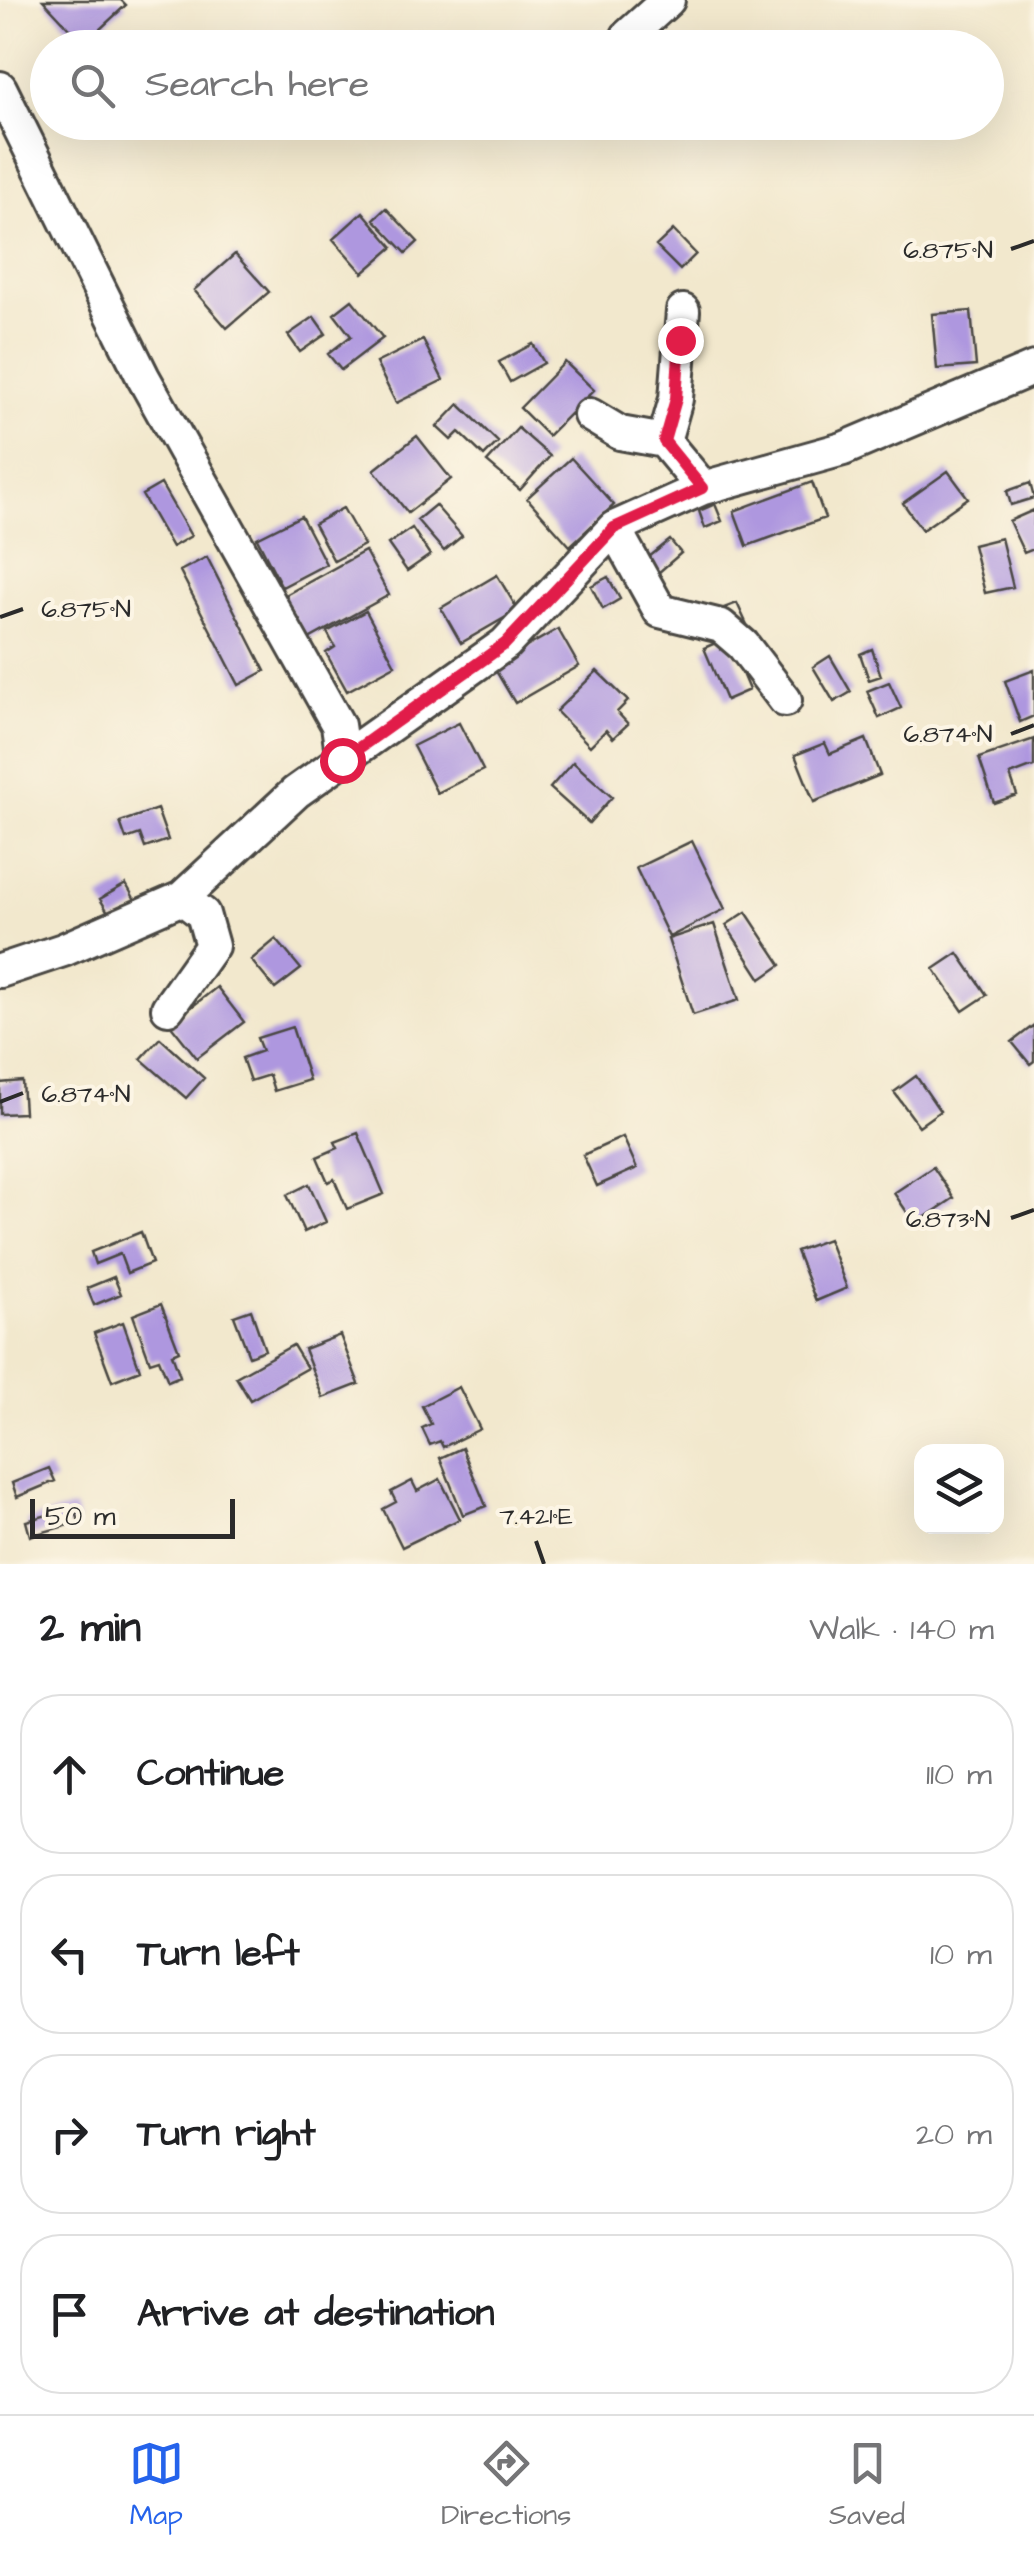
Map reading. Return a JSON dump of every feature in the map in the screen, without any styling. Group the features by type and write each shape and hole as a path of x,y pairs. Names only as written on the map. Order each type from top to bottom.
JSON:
{"street":[{"path":"635,30 668,0"},
{"path":"0,88 143,376 338,725 342,760"},
{"path":"664,441 676,399 682,311"},
{"path":"0,971 63,950 182,898 296,792 505,644 614,528 702,488 843,449 1034,368"},
{"path":"590,416 620,433 664,441 702,488"},
{"path":"614,528 660,612 721,626 743,646 785,700"},
{"path":"168,1008 212,946 203,914 182,898"}],"building":[{"path":"43,0 121,0 126,5 99,30 71,30"},
{"path":"386,208 418,242 406,253 374,219"},
{"path":"363,212 393,247 363,273 333,239"},
{"path":"673,230 696,254 680,270 656,246"},
{"path":"235,254 269,292 227,328 194,290"},
{"path":"352,300 383,338 341,370 328,354 351,336 334,314"},
{"path":"971,311 976,366 937,369 932,314"},
{"path":"314,317 326,334 300,352 288,335"},
{"path":"423,340 443,380 396,403 376,363"},
{"path":"533,344 544,363 510,382 499,362"},
{"path":"565,362 594,390 548,436 520,408"},
{"path":"459,404 498,442 484,456 459,432 451,440 437,427"},
{"path":"518,428 550,456 520,490 487,462"},
{"path":"417,436 451,479 408,513 374,470"},
{"path":"571,458 614,505 570,546 527,498"},
{"path":"948,471 968,498 922,530 903,503"},
{"path":"812,482 825,518 747,546 734,511"},
{"path":"1030,483 1034,498 1011,505 1007,491"},
{"path":"161,484 191,536 172,547 142,495"},
{"path":"715,504 722,521 705,528 699,511"},
{"path":"435,505 462,536 444,551 417,520"},
{"path":"343,508 364,545 334,561 314,524"},
{"path":"1034,510 1034,549 1024,553 1009,521"},
{"path":"301,516 326,564 282,587 257,538"},
{"path":"412,528 430,555 407,571 388,544"},
{"path":"1001,538 1013,587 985,593 973,545"},
{"path":"670,540 681,553 650,580 638,566"},
{"path":"365,551 389,595 307,640 282,597"},
{"path":"207,557 265,671 239,685 180,571"},
{"path":"497,575 518,610 461,643 441,608"},
{"path":"608,577 620,599 603,609 591,586"},
{"path":"737,603 748,627 735,633 724,608"},
{"path":"366,611 395,665 347,691 326,653 335,647 327,632"},
{"path":"558,629 579,666 515,703 493,666"},
{"path":"727,638 749,690 726,700 704,648"},
{"path":"872,649 881,676 869,680 860,654"},
{"path":"830,656 851,692 834,702 813,667"},
{"path":"1034,670 1034,716 1020,722 1005,681"},
{"path":"597,671 628,701 617,712 628,724 613,738 606,730 590,746 556,711"},
{"path":"889,682 901,708 879,718 867,691"},
{"path":"459,723 483,770 437,793 413,746"},
{"path":"866,739 880,775 814,802 795,755 825,743 830,754"},
{"path":"1034,739 1034,766 1010,775 1017,795 994,803 979,758"},
{"path":"573,762 612,797 589,823 550,788"},
{"path":"157,809 168,840 145,848 140,834 126,839 120,822"},
{"path":"692,841 725,909 669,937 636,868"},
{"path":"126,884 139,907 114,922 100,899"},
{"path":"746,912 781,965 761,979 726,925"},
{"path":"714,924 739,1000 693,1015 668,939"},
{"path":"276,939 301,969 275,989 251,960"},
{"path":"958,953 987,995 963,1011 934,969"},
{"path":"217,987 244,1022 197,1058 170,1024"},
{"path":"1034,1025 1034,1061 1030,1064 1012,1042"},
{"path":"292,1027 309,1080 274,1091 269,1075 250,1081 242,1058 262,1051 257,1038"},
{"path":"160,1038 204,1078 186,1098 141,1059"},
{"path":"916,1076 940,1111 919,1126 894,1092"},
{"path":"22,1081 24,1113 0,1114 0,1083"},
{"path":"358,1133 384,1194 347,1209 334,1179 328,1182 317,1157 338,1148 335,1142"},
{"path":"623,1137 637,1168 597,1186 583,1155"},
{"path":"933,1167 954,1198 915,1224 894,1193"},
{"path":"309,1184 326,1222 304,1232 287,1195"},
{"path":"141,1232 152,1263 127,1273 120,1254 95,1264 91,1252"},
{"path":"828,1239 847,1288 816,1301 796,1251"},
{"path":"114,1277 121,1294 94,1305 87,1288"},
{"path":"161,1304 179,1351 172,1354 180,1376 168,1381 159,1359 150,1362 133,1315"},
{"path":"251,1310 265,1350 249,1356 234,1316"},
{"path":"123,1322 140,1370 112,1381 94,1333"},
{"path":"340,1335 359,1384 323,1398 304,1349"},
{"path":"293,1345 307,1368 250,1400 236,1377"},
{"path":"459,1387 480,1429 443,1447 440,1441 430,1445 422,1428 431,1424 422,1406"},
{"path":"462,1448 486,1506 463,1515 440,1458"},
{"path":"49,1468 55,1481 17,1497 12,1483"},
{"path":"440,1479 460,1519 402,1547 383,1509 396,1502 391,1492 412,1481 417,1491"},
{"path":"75,1507 79,1522 30,1536 26,1521"}],"route":[{"path":"342,760 505,644 614,528 702,488 664,441 676,399 680,340"}]}
